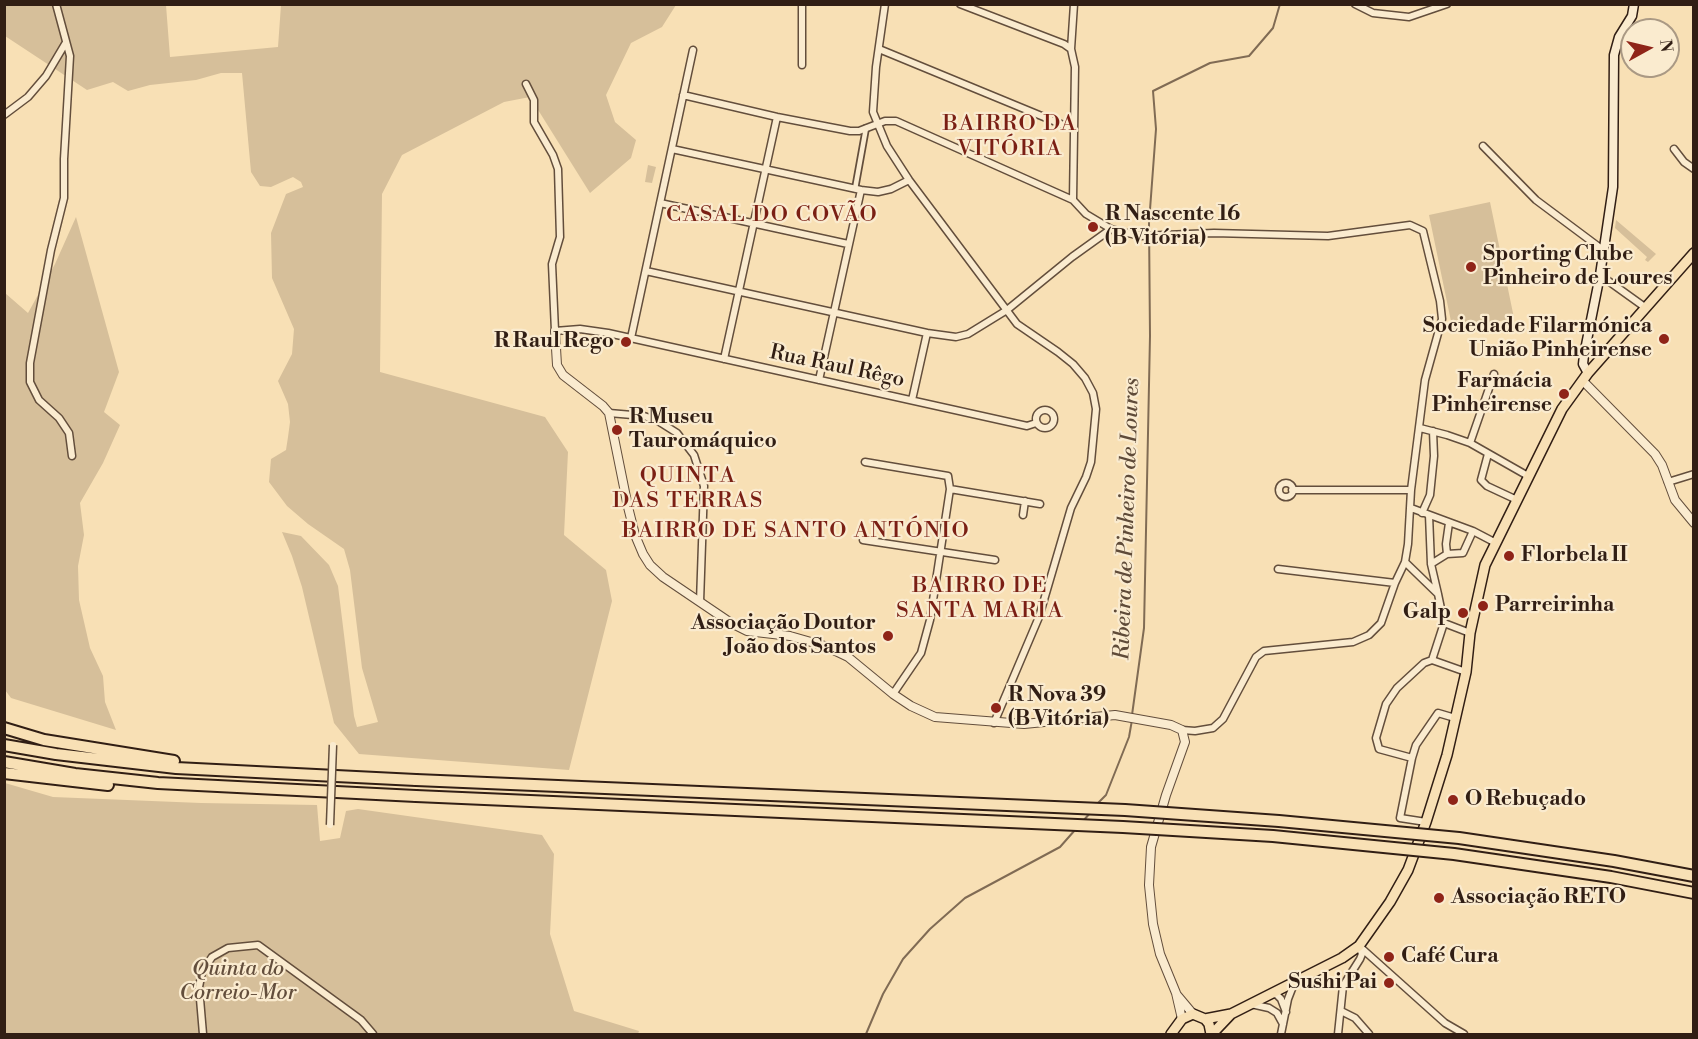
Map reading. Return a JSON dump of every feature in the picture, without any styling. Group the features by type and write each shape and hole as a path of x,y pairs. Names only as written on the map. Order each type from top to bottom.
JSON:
{"highway":[{"path":"4,728 44,740 129,755 339,776"},
{"path":"4,745 146,765 416,780 1125,810 1279,821 1459,838 1614,861 1694,876"},
{"path":"4,762 109,778 234,788 1111,826 1273,836 1454,854 1611,877 1694,893"},
{"path":"4,773 104,785 187,789 234,788"}],"main road":[{"path":"1586,377 1583,364 1584,355 1600,275 1613,187 1614,55 1619,37 1632,16 1634,4"},
{"path":"1205,1019 1231,1014 1342,958 1359,946 1395,894 1408,870 1419,841 1447,754 1466,672 1470,633 1485,565 1562,409 1586,377 1694,253"},
{"path":"1174,1033 1182,1019 1193,1014 1205,1019 1209,1024 1211,1035"},
{"path":"1211,1035 1231,1014"}],"street":[{"path":"56,4 70,56 64,198 51,250 30,363 30,382 39,400 59,418 69,433 72,456"},
{"path":"802,4 802,65"},
{"path":"885,4 873,93 873,112 887,146 909,180 1017,324 1073,364 1085,378 1093,393 1096,409 1091,462 1071,508 1039,617 994,723"},
{"path":"960,4 1064,44 1071,49"},
{"path":"1073,200 1075,67 1071,49 1074,4"},
{"path":"1355,4 1373,13 1409,17 1447,4"},
{"path":"4,115 28,97 46,76 65,44"},
{"path":"879,49 1073,129"},
{"path":"631,338 693,50"},
{"path":"526,84 534,100 534,122 554,155 558,169 560,237 552,264 557,365 563,375 609,413 635,535 650,565 663,577 731,623 747,631 790,636 825,646 848,657 911,706 934,717 1024,724 1122,716 1195,731 1213,728 1223,719 1256,657 1264,651 1353,642 1369,635 1381,623 1405,562 1411,508 1410,490 1429,360 1442,319 1440,301 1423,231 1410,225 1328,236 1214,232 1140,236 1111,229 1086,214 1073,200 896,121 885,121 860,131 850,131 683,95"},
{"path":"724,359 777,117"},
{"path":"819,380 848,244 867,128"},
{"path":"1483,146 1536,200 1603,250"},
{"path":"672,149 878,192 891,189 909,180"},
{"path":"1674,150 1684,162 1694,169"},
{"path":"660,203 848,244"},
{"path":"646,271 948,337 968,334 1007,310 1072,257 1111,229"},
{"path":"1600,275 1646,308"},
{"name":"Rua Raul Rêgo","path":"555,331 580,329 631,338 1027,426 1036,423"},
{"path":"912,400 927,333"},
{"path":"1470,443 1494,374"},
{"path":"1586,377 1655,454 1675,500 1694,523"},
{"path":"609,413 644,416 658,421 677,434 694,455 704,486 700,602"},
{"path":"1420,428 1470,443 1528,476"},
{"path":"1432,660 1444,623 1431,562 1426,514 1434,456 1433,431"},
{"path":"1488,454 1481,480 1487,486 1517,500"},
{"path":"865,462 948,476 950,489 930,620 921,653 893,694"},
{"path":"1668,482 1694,474"},
{"path":"950,489 1040,504"},
{"path":"1292,490 1410,490"},
{"path":"1023,515 1025,501"},
{"path":"1411,508 1473,531 1496,543"},
{"path":"1447,554 1449,523"},
{"path":"1431,562 1447,554 1463,553 1473,531"},
{"path":"863,540 995,560"},
{"path":"1405,562 1438,594"},
{"path":"1278,569 1395,583"},
{"path":"1444,623 1470,633"},
{"path":"1412,758 1379,749 1376,738 1386,704 1397,688 1424,663 1432,660 1466,672"},
{"path":"1426,822 1400,819 1412,758 1416,745 1438,713 1455,718"},
{"path":"1182,730 1185,742 1151,847 1149,885 1153,924 1160,954 1176,993 1182,1019"},
{"path":"330,825 333,745"},
{"path":"203,1035 199,987 202,972 212,957 228,948 258,945 361,1020 373,1035"},
{"path":"1338,1035 1343,986 1362,954 1359,946"},
{"path":"1359,946 1445,1023 1464,1035"},
{"path":"1281,1035 1295,981"},
{"path":"1176,993 1193,1014"},
{"path":"1271,993 1281,999 1286,1012"},
{"path":"1250,1004 1269,1008 1277,1013 1283,1025"},
{"path":"1341,1011 1355,1018 1369,1035"}],"green space":[{"path":"4,5 166,5 170,57 278,47 281,5 676,5 662,27 631,43 606,95 615,122 636,140 631,158 590,193 530,97 504,102 402,155 382,194 380,372 545,417 568,452 564,535 606,570 612,601 569,770 359,754 334,723 302,587 282,532 301,536 329,565 338,586 357,727 378,722 362,668 350,570 344,549 287,506 269,482 271,459 286,450 290,422 288,404 278,381 292,354 294,329 272,278 271,233 286,194 303,187 301,182 293,177 271,187 260,186 251,172 242,73 221,73 196,80 150,85 128,91 113,82 87,90 5,36"},
{"path":"648,165 656,167 652,183 645,182"},
{"name":"Sporting Clube Pinheiro de Loures","path":"1490,202 1514,318 1453,331 1429,215"},
{"path":"76,217 119,372 104,412 120,425 103,463 80,503 84,535 78,566 79,600 90,648 103,676 105,702 116,730 11,698 5,690 5,293 28,313 55,264"},
{"path":"1616,220 1656,254 1648,262 1645,260 1647,257 1615,228"},
{"name":"Quinta do Correio-Mor","path":"5,783 53,797 317,805 320,841 340,838 346,811 358,809 542,835 554,854 550,934 574,1011 639,1031 638,1034 5,1034"}],"waterway":[{"name":"Ribeira de Pinheiro de Loures","path":"1132,715 1144,628 1150,336 1149,223 1156,129 1153,91 1210,63 1249,56 1273,28 1280,4"},
{"name":"Ribeira de Pinheiro de Loures","path":"1096,805 1106,795 1129,737 1132,720"},
{"name":"Ribeira de Pinheiro de Loures","path":"1083,821 1091,812"},
{"name":"Ribeira de Pinheiro de Loures","path":"866,1034 883,994 903,959 930,929 965,898 1060,847 1075,830"}],"place":[{"name":"R Nascente 16 (B Vitória)","path":"1093,227"},
{"name":"Sporting Clube Pinheiro de Loures","path":"1471,267"},
{"name":"Sociedade Filarmónica União Pinheirense","path":"1664,339"},
{"name":"R Raul Rego","path":"626,342"},
{"name":"Farmácia Pinheirense","path":"1564,394"},
{"name":"R Museu Tauromáquico","path":"617,430"},
{"name":"Florbela II","path":"1509,556"},
{"name":"Parreirinha","path":"1483,606"},
{"name":"Galp","path":"1463,613"},
{"name":"Associação Doutor João dos Santos","path":"888,636"},
{"name":"R Nova 39 (B Vitória)","path":"996,708"},
{"name":"O Rebuçado","path":"1453,800"},
{"name":"Associação RETO","path":"1439,898"},
{"name":"Café Cura","path":"1389,957"},
{"name":"Sushi Pai","path":"1389,983"}],"district":[{"name":"BAIRRO DA VITÓRIA","path":"1010,138"},
{"name":"CASAL DO COVÃO","path":"772,216"},
{"name":"QUINTA DAS TERRAS","path":"688,490"},
{"name":"BAIRRO DE SANTO ANTÓNIO","path":"796,532"},
{"name":"BAIRRO DE SANTA MARIA","path":"980,600"}]}
